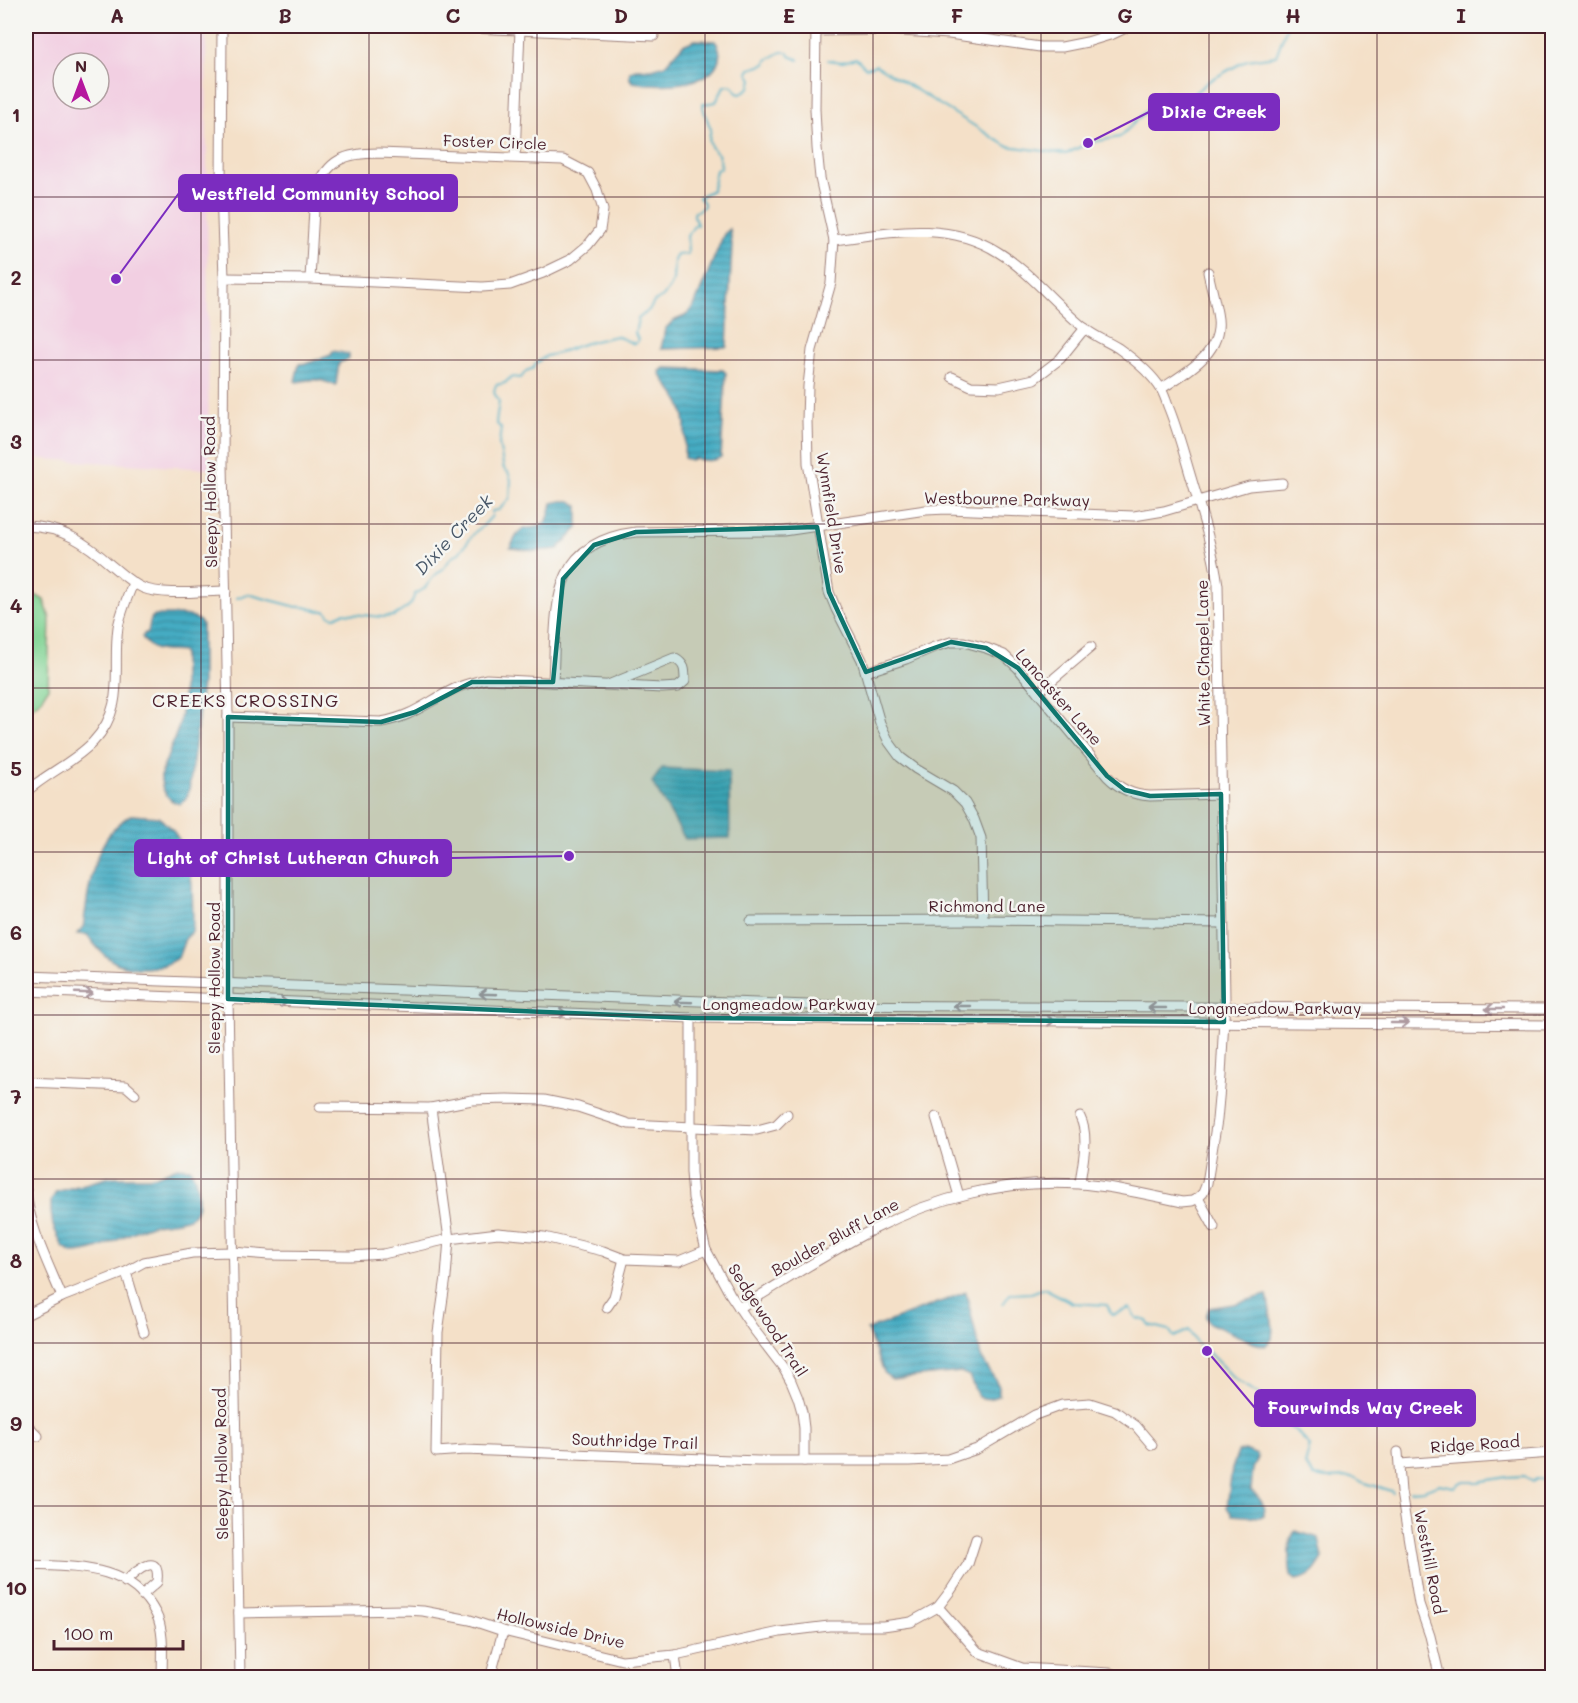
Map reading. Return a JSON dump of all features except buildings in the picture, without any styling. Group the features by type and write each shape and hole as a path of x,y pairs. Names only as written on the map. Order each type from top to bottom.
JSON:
{"street":[{"name":"Sleepy Hollow Road","path":"222,26 221,189 224,278 223,464 228,717 228,999 240,1677"},
{"path":"425,26 654,36"},
{"path":"816,28 949,34 1040,48 1087,42 1130,26"},
{"name":"Wynnfield Drive","path":"816,28 817,148 820,178 834,240 831,283 812,350 808,386 808,463 829,592 862,660 880,723 889,742 900,757 953,791 974,819 981,838 983,920"},
{"path":"515,157 520,29"},
{"name":"Foster Circle","path":"224,278 510,285 570,260 588,245 600,230 603,210 597,190 588,173 563,160 379,153 361,153 343,157 330,166 320,178 315,192 310,279"},
{"name":"White Chapel Lane","path":"834,240 911,231 944,232 982,243 999,252 1084,328 1132,358 1161,389 1175,424 1216,566 1218,585 1224,1022 1212,1157 1207,1183 1198,1198"},
{"path":"1161,389 1203,359 1214,340 1218,320 1208,272"},
{"path":"952,377 971,386 999,387 1034,379 1060,359 1084,328"},
{"name":"Westbourne Parkway","path":"554,682 557,604 563,579 577,560 594,545 619,534 784,531 926,510 947,509 1134,516 1164,511 1249,486 1282,483"},
{"path":"26,526 57,530 73,537 93,550 133,583 146,589 226,591"},
{"path":"26,792 81,754 106,726 116,694 118,629 133,583"},
{"name":"Lancaster Lane","path":"866,672 951,642 964,642 986,648 1004,656 1018,668 1107,776 1125,790 1138,795 1150,796 1221,794"},
{"path":"1038,692 1091,647"},
{"path":"228,717 381,722 395,720 415,712 454,689 486,679 608,685 678,687 685,681 685,670 681,662 674,658 608,685"},
{"name":"Richmond Lane","path":"752,921 983,920 1223,923"},
{"name":"Longmeadow Parkway","path":"26,976 808,1005 1552,1009"},
{"name":"Longmeadow Parkway","path":"26,991 691,1018 1552,1025"},
{"name":"Sedgewood Trail","path":"691,1018 691,1172 693,1198 706,1250 739,1308 785,1370 798,1398 804,1428 804,1461"},
{"path":"26,1119 27,1082 126,1086 135,1094"},
{"path":"320,1107 430,1108 472,1100 544,1100 578,1107 629,1124 757,1130 776,1125 787,1114"},
{"name":"Southridge Trail","path":"430,1108 448,1239 446,1277 438,1332 436,1452 465,1450 804,1461 948,1459 977,1449 1035,1415 1062,1405 1090,1403 1114,1411 1136,1426 1152,1445"},
{"path":"936,1117 959,1196"},
{"path":"1080,1117 1085,1140 1080,1184"},
{"name":"Boulder Bluff Lane","path":"739,1308 873,1229 908,1213 959,1196 1014,1186 1080,1184 1182,1202 1198,1198"},
{"path":"26,1191 27,1203 38,1237 62,1297"},
{"path":"1198,1198 1214,1227"},
{"path":"26,1315 144,1262 192,1253 350,1256 383,1254 448,1239 498,1233 534,1235 594,1249 624,1259 679,1261 706,1250"},
{"path":"607,1307 614,1297 624,1259"},
{"path":"126,1272 144,1332"},
{"path":"26,1424 38,1436"},
{"name":"Westhill Road","path":"1398,1452 1401,1492 1419,1604 1440,1677"},
{"name":"Ridge Road","path":"1400,1464 1552,1453"},
{"path":"976,1539 971,1557 961,1576 938,1607 978,1652 1022,1668 1110,1673 1123,1677"},
{"path":"26,1565 89,1568 113,1575 137,1588 157,1615 162,1640 162,1677"},
{"path":"125,1582 140,1568 147,1565 153,1566 156,1569 157,1582 142,1595"},
{"name":"Hollowside Drive","path":"239,1613 423,1611 470,1620 503,1631 622,1660 675,1655 780,1632 829,1626 883,1626 910,1622 938,1607"},
{"path":"490,1677 503,1631"},
{"path":"675,1655 678,1677"}],"highlighted area":[{"path":"817,527 829,592 866,672 951,642 986,648 1018,668 1107,776 1125,790 1150,796 1221,794 1224,1022 691,1018 228,999 228,717 381,722 415,712 472,682 553,682 563,579 594,545 636,532"}],"shaded area":[{"path":"26,26 206,26 209,469 26,458"}],"green space":[{"path":"26,592 44,600 50,618 48,688 40,701 26,712"}],"water":[{"path":"695,40 715,41 720,50 714,69 705,76 681,83 632,82 629,77 630,71 665,65 683,45"},
{"path":"730,229 732,245 727,347 661,349 665,329 673,321 685,316 694,306 724,234"},
{"path":"333,351 349,354 349,359 339,363 336,385 319,380 295,381 299,364 331,355"},
{"path":"665,368 723,370 726,373 721,457 708,461 684,458 684,417 678,400 661,375 660,371"},
{"path":"571,501 578,506 578,528 558,549 534,551 510,548 521,530 544,524 552,503"},
{"path":"160,615 193,617 202,624 202,683 194,753 189,791 186,799 180,804 171,800 165,793 161,774 179,726 183,699 183,652 155,649 150,647 142,637 148,633 152,617"},
{"path":"662,768 729,771 730,838 685,839 652,782"},
{"path":"131,815 159,817 174,832 187,851 192,884 192,932 185,939 178,958 165,965 144,968 123,966 104,955 87,935 77,934 83,928 91,880 100,850 108,836"},
{"path":"177,1167 190,1168 195,1179 198,1200 192,1216 178,1221 151,1225 93,1250 72,1253 63,1247 53,1226 51,1212 51,1201 56,1192 110,1177 159,1175"},
{"path":"966,1292 981,1357 999,1386 999,1395 988,1399 978,1397 969,1376 961,1372 892,1379 885,1374 867,1330"},
{"path":"1267,1295 1273,1327 1272,1339 1265,1346 1209,1323 1206,1317 1209,1308"},
{"path":"1245,1450 1257,1455 1258,1458 1253,1469 1251,1490 1262,1504 1264,1515 1260,1517 1232,1515 1227,1507 1232,1469 1238,1452"},
{"path":"1295,1531 1319,1538 1323,1558 1312,1573 1296,1580 1291,1576 1289,1553 1290,1541"}],"waterway":[{"name":"Dixie Creek","path":"828,60 842,62 856,58 866,68 876,65 1007,146 1066,154 1088,143 1120,137 1165,92 1186,100 1209,81 1247,60 1276,56 1287,26"},
{"name":"Dixie Creek","path":"237,598 247,594 297,607 326,611 330,616 335,617 343,613 394,616 411,604 415,594 424,589 451,558 459,553 476,531 492,516 492,511 499,510 510,498 511,480 504,469 499,444 501,428 496,423 499,401 494,392 496,385 505,383 511,377 521,378 526,371 534,368 535,364 546,356 586,343 616,336 635,344 637,342 635,333 638,319 650,309 654,302 663,297 670,287 673,281 674,260 677,255 688,254 687,236 697,225 694,213 704,206 699,197 712,190 716,170 721,168 718,154 712,149 710,143 711,129 703,104 716,102 724,86 730,85 741,94 750,87 752,79 748,73 750,69 766,64 767,60 781,52 787,52 799,60"},
{"path":"1003,1304 1010,1294 1031,1293 1044,1288 1073,1303 1107,1305 1112,1315 1130,1308 1136,1318 1147,1321 1149,1325 1169,1330 1174,1337 1189,1330 1196,1343 1235,1379 1274,1406 1282,1423 1296,1431 1310,1446 1305,1465 1314,1476 1354,1477 1393,1493"},
{"path":"1410,1491 1424,1490 1439,1484 1454,1487 1461,1482 1524,1476 1533,1482 1536,1479 1543,1480 1552,1488"}],"place":[{"name":"Dixie Creek","path":"1088,143"},
{"name":"Westfield Community School","path":"116,279"},
{"name":"Light of Christ Lutheran Church","path":"569,856"},
{"name":"Fourwinds Way Creek","path":"1207,1351"}],"district":[{"name":"CREEKS CROSSING","path":"246,701"}]}
